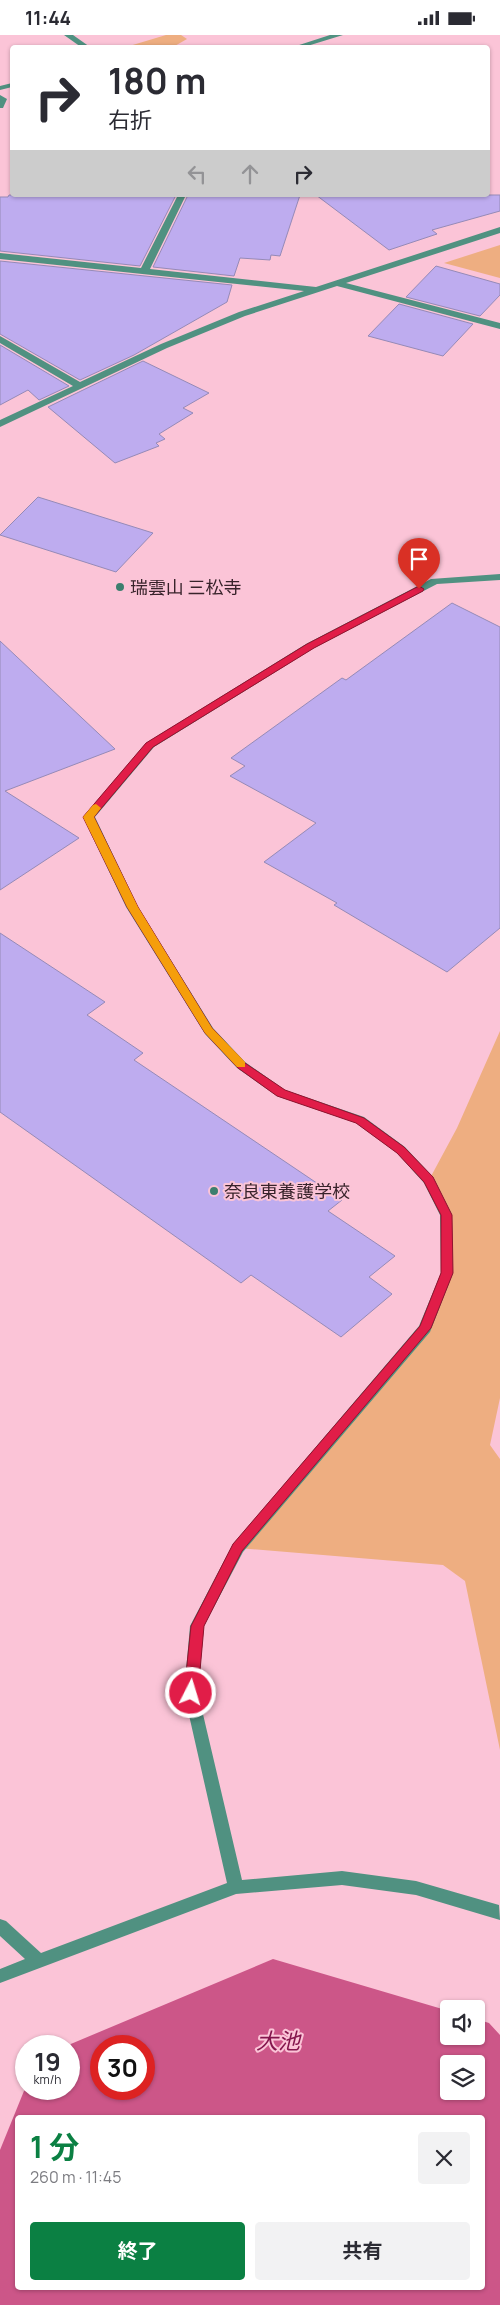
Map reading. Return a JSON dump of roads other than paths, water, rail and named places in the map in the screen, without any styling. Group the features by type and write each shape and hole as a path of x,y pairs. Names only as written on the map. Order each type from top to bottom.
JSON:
{"street":[{"path":"68,35 83,45"},
{"path":"305,45 339,35"},
{"path":"0,97 3,99 0,106"},
{"path":"145,270 181,197"},
{"path":"0,423 173,343 242,315 500,230"},
{"path":"0,256 318,289"},
{"path":"336,283 500,326"},
{"path":"0,339 80,386"},
{"path":"236,1887 191,1693 197,1626 238,1548 425,1328 447,1273 446,1215 429,1180 400,1150 360,1120 281,1093 242,1065 209,1031 132,907 88,817 150,745 310,646 435,581 500,577"},
{"path":"0,1976 236,1887 342,1878 416,1888 494,1909 500,1913"},
{"path":"0,1926 38,1962"}],"water":[{"name":"大池","path":"273,1959 440,2008 440,2045 485,2045 485,2022 489,2023 500,2035 500,2305 0,2305 0,2150 20,2100 80,2100 80,2040 90,2036 90,2100 155,2100 155,2035 92,2035"}],"place":[{"name":"瑞雲山 三松寺","path":"120,587"},
{"name":"奈良東養護学校","path":"214,1191"}]}
